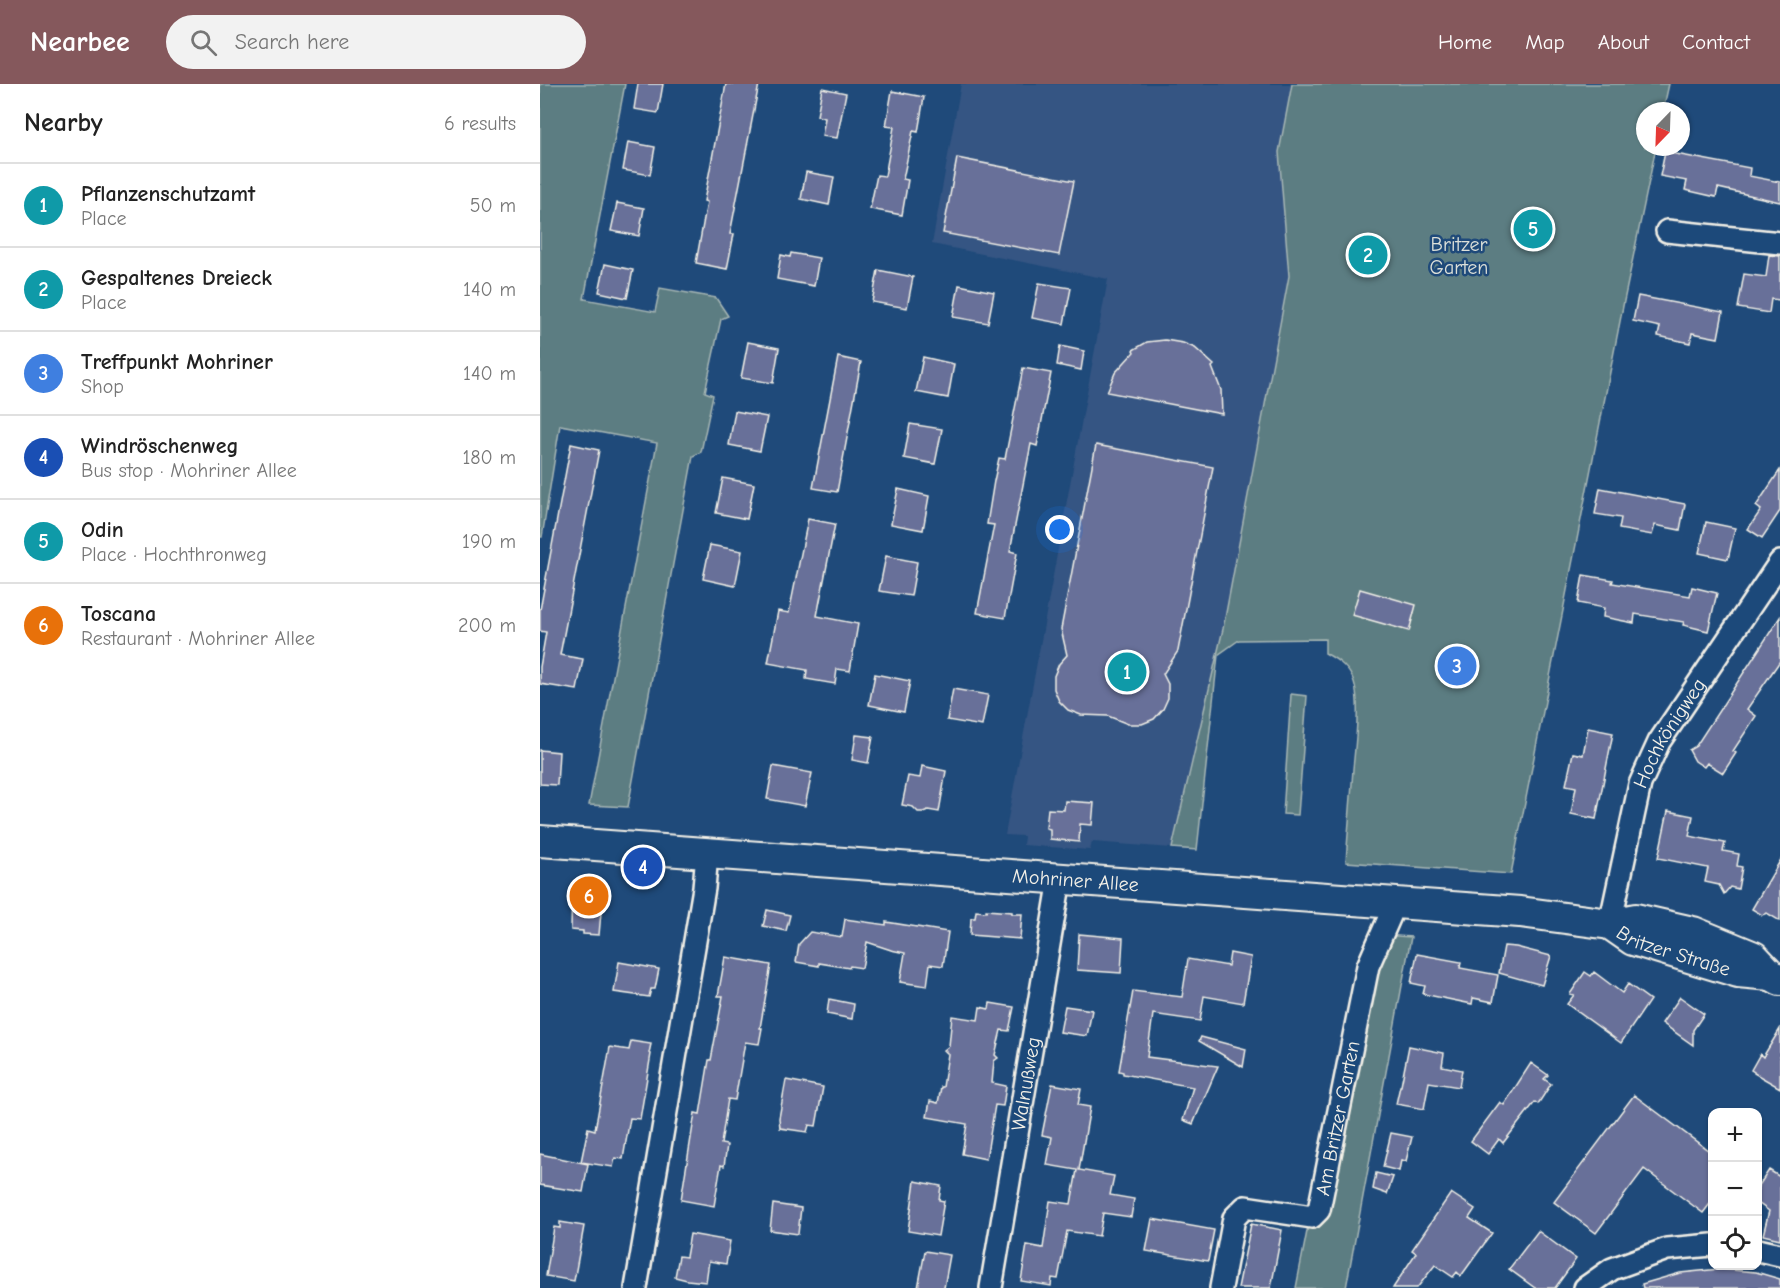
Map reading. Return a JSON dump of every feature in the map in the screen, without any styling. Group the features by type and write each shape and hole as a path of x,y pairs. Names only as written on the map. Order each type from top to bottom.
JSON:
{"main road":[{"name":"Mohriner Allee","path":"540,841 1520,912 1610,924"},
{"name":"Britzer Straße","path":"1610,924 1636,919 1693,932 1754,957 1776,977"}],"street":[{"path":"1667,231 1780,243"},
{"name":"Hochkönigweg","path":"1610,924 1640,784 1648,763 1659,742 1780,562"},
{"path":"636,1288 704,888 707,854"},
{"name":"Walnußweg","path":"991,1288 1060,879"},
{"name":"Am Britzer Garten","path":"1221,1288 1234,1218 1245,1207 1312,1217 1319,1210 1368,966 1390,916 1391,903"},
{"path":"1585,1288 1612,1269 1667,1249 1708,1245"},
{"path":"1762,1251 1780,1255"}],"shaded area":[{"path":"961,84 1292,84 1279,152 1289,276 1223,629 1172,848 1092,842 1090,850 1023,845 1024,836 1005,835 1108,279 932,244"}],"green space":[{"path":"540,84 625,84 584,299 655,312 660,288 716,298 728,316 721,319 705,392 713,395 701,452 693,456 628,807 589,805 657,443 560,425 542,537 540,537"},
{"name":"Britzer Garten","path":"1292,84 1669,84 1665,102 1636,102 1636,156 1654,156 1511,874 1346,862 1357,696 1350,673 1325,653 1325,639 1239,640 1218,655 1197,850 1172,848 1223,629 1289,276 1279,152"},
{"path":"1291,694 1307,696 1298,815 1283,814"},
{"path":"1383,935 1411,937 1346,1288 1296,1288 1308,1226 1330,1211"}],"building":[{"path":"638,84 663,84 658,113 634,109"},
{"path":"726,84 759,84 730,234 734,234 727,269 696,263 707,202 704,201"},
{"path":"822,88 846,93 837,138 822,136 825,118 817,116"},
{"path":"892,91 924,97 918,132 913,131 903,179 908,180 902,215 870,209 877,175 885,176 894,127 886,126"},
{"path":"628,142 655,147 650,175 623,170"},
{"path":"1664,156 1686,156 1750,168 1749,176 1780,182 1780,202 1718,188 1716,197 1685,190 1687,181 1660,176"},
{"path":"957,158 1074,181 1059,255 943,233"},
{"path":"806,172 834,177 829,205 801,199"},
{"path":"617,203 644,208 639,236 611,231"},
{"path":"791,253 819,258 814,286 777,279 781,255 790,257"},
{"path":"1769,255 1780,256 1780,300 1771,299 1769,313 1738,308 1744,274 1766,277"},
{"path":"605,264 633,270 627,298 599,292"},
{"path":"878,270 913,277 907,308 872,302"},
{"path":"1039,283 1071,288 1064,324 1032,318"},
{"path":"959,285 994,292 988,323 953,317"},
{"path":"1638,296 1723,312 1718,338 1692,333 1690,343 1658,336 1660,327 1633,321"},
{"path":"1165,340 1195,348 1214,365 1212,367 1221,390 1222,414 1107,392 1115,373 1134,352 1133,350 1147,342"},
{"path":"748,342 779,348 773,383 741,378"},
{"path":"1060,346 1084,351 1081,370 1057,365"},
{"path":"838,357 861,362 837,492 813,488"},
{"path":"923,357 954,364 948,398 916,392"},
{"path":"1023,368 1051,373 1037,446 1031,444 1010,551 1017,553 1005,618 977,613 994,525 987,524 994,481 999,458 1005,459"},
{"path":"735,411 767,417 760,451 729,445"},
{"path":"910,424 942,429 935,464 904,458"},
{"path":"571,444 599,450 560,655 583,659 577,690 540,684 540,667 546,632 540,631 540,610"},
{"path":"1096,445 1213,467 1178,651 1163,674 1168,684 1168,698 1163,709 1154,719 1142,724 1128,724 1108,716 1081,715 1068,710 1059,701 1054,689 1054,676 1059,664 1067,655 1061,629"},
{"path":"1780,470 1780,511 1762,538 1748,529 1761,510 1756,506"},
{"path":"723,478 754,484 747,519 716,513"},
{"path":"1600,488 1685,504 1680,530 1655,525 1652,535 1619,529 1621,518 1595,514"},
{"path":"898,489 929,496 923,530 891,524"},
{"path":"808,519 835,524 817,616 858,624 850,671 837,669 835,684 806,679 807,670 768,663 778,611 789,613"},
{"path":"1706,522 1735,528 1728,559 1699,553"},
{"path":"710,545 742,551 735,586 703,579"},
{"path":"886,556 917,562 911,596 879,591"},
{"path":"1583,575 1613,580 1612,583 1690,596 1692,587 1717,593 1708,631 1683,625 1684,622 1635,614 1634,623 1603,617 1604,608 1578,603"},
{"path":"1360,589 1416,605 1409,631 1352,615"},
{"path":"1780,617 1780,661 1747,709 1756,716 1733,751 1736,753 1723,773 1707,763 1704,767 1695,761 1689,750 1696,746"},
{"path":"875,674 910,681 904,712 869,705"},
{"path":"953,689 988,695 982,726 947,720"},
{"path":"1588,728 1613,733 1596,819 1571,814 1576,787 1566,785 1573,753 1583,755"},
{"path":"856,735 873,737 868,763 852,760"},
{"path":"540,750 559,752 557,785 540,784"},
{"path":"773,766 812,773 805,806 767,799"},
{"path":"922,766 946,771 939,812 928,810 918,812 913,807 902,805 908,776 920,778"},
{"path":"1065,801 1094,803 1092,825 1080,824 1079,842 1050,839 1050,829 1046,828 1048,809 1064,810"},
{"path":"1668,811 1693,816 1689,836 1725,843 1723,851 1739,854 1737,866 1742,867 1738,889 1730,887 1724,894 1719,885 1705,882 1708,868 1658,858"},
{"path":"1780,861 1780,921 1767,913 1762,915 1752,909"},
{"path":"572,887 603,889 599,935 583,934 583,931 571,930"},
{"path":"767,910 790,915 786,931 763,926"},
{"path":"986,910 1022,914 1020,939 970,935 971,918 975,918 976,911 986,912"},
{"path":"845,919 886,925 886,922 948,932 943,966 930,964 927,986 900,982 905,953 867,942 862,968 819,963 819,966 796,962 799,944 810,932 842,937"},
{"path":"1079,934 1123,938 1121,973 1077,970"},
{"path":"1504,946 1551,956 1542,985 1499,973"},
{"path":"1230,953 1251,957 1243,1003 1204,996 1200,1021 1153,1014 1147,1057 1218,1066 1193,1124 1183,1120 1193,1087 1123,1074 1119,1071 1133,991 1182,997 1188,959 1228,966"},
{"path":"1417,954 1461,962 1460,968 1498,975 1493,1002 1473,998 1472,1004 1423,994 1425,986 1411,983"},
{"path":"725,957 771,965 759,1044 745,1042 735,1100 728,1099 721,1144 727,1145 714,1206 681,1200 695,1113 700,1114 723,996 718,996"},
{"path":"619,962 659,969 655,989 651,989 649,997 614,992"},
{"path":"1585,972 1591,976 1594,972 1622,993 1628,984 1650,1000 1621,1043 1567,1004 1574,995 1570,994"},
{"path":"1680,997 1704,1014 1693,1030 1693,1045 1662,1023"},
{"path":"829,999 854,1004 852,1019 827,1014"},
{"path":"990,1003 1014,1007 1009,1031 1001,1030 995,1055 998,1058 994,1061 992,1083 1006,1086 1003,1106 995,1105 986,1159 962,1154 967,1124 927,1117 930,1101 938,1103 941,1087 943,1087 948,1054 944,1050 949,1046 952,1016 978,1020 980,1007 989,1009"},
{"path":"1065,1006 1092,1010 1087,1036 1060,1032"},
{"path":"1780,1029 1780,1088 1751,1070 1760,1054 1763,1057"},
{"path":"1201,1037 1246,1049 1243,1067 1199,1041"},
{"path":"631,1041 651,1044 640,1119 630,1118 623,1159 615,1158 613,1167 581,1162 588,1128 595,1130 610,1047 629,1050"},
{"path":"1409,1046 1444,1053 1442,1066 1462,1070 1459,1087 1429,1082 1424,1109 1396,1104"},
{"path":"1531,1063 1548,1075 1544,1079 1551,1084 1538,1104 1535,1102 1503,1143 1499,1139 1488,1154 1471,1141 1500,1102 1504,1105"},
{"path":"786,1080 823,1087 816,1126 809,1125 807,1132 780,1128 779,1118"},
{"path":"1052,1084 1081,1089 1078,1105 1090,1107 1079,1170 1114,1176 1110,1195 1134,1199 1131,1217 1103,1213 1099,1236 1067,1231 1058,1279 1052,1278 1051,1286 1021,1281 1027,1245 1043,1248 1050,1201 1071,1204 1077,1170 1047,1165 1052,1137 1042,1135"},
{"path":"1634,1095 1708,1150 1708,1206 1703,1213 1644,1169 1596,1233 1554,1202"},
{"path":"1391,1133 1412,1137 1406,1161 1401,1160 1399,1171 1383,1167"},
{"path":"540,1154 588,1164 583,1192 540,1185"},
{"path":"1769,1170 1780,1177 1780,1239 1763,1235 1769,1211 1762,1206 1762,1181"},
{"path":"1376,1173 1393,1177 1387,1194 1373,1189"},
{"path":"915,1181 941,1186 939,1200 944,1201 938,1236 908,1231"},
{"path":"1451,1193 1475,1209 1469,1218 1492,1233 1461,1276 1457,1272 1453,1277 1435,1265 1417,1288 1393,1288 1416,1253 1412,1250"},
{"path":"773,1204 801,1208 798,1234 770,1230"},
{"path":"1152,1219 1214,1230 1208,1261 1146,1251"},
{"path":"560,1222 584,1226 574,1281 546,1276 554,1227 560,1228"},
{"path":"1251,1224 1282,1230 1271,1288 1238,1288"},
{"path":"1538,1231 1576,1259 1555,1288 1535,1288 1509,1269"},
{"path":"690,1234 730,1241 726,1264 709,1261 706,1282 675,1277 679,1256 686,1257"},
{"path":"925,1251 950,1255 944,1288 918,1288"},
{"path":"1710,1270 1756,1272 1780,1279 1780,1288 1643,1288 1642,1284 1680,1273"}],"place":[{"name":"Odin","path":"1533,229"},
{"name":"Gespaltenes Dreieck","path":"1368,255"},
{"name":"Treffpunkt Mohriner","path":"1457,666"},
{"name":"Pflanzenschutzamt","path":"1127,672"},
{"name":"Windröschenweg","path":"643,867"},
{"name":"Toscana","path":"589,896"}]}
